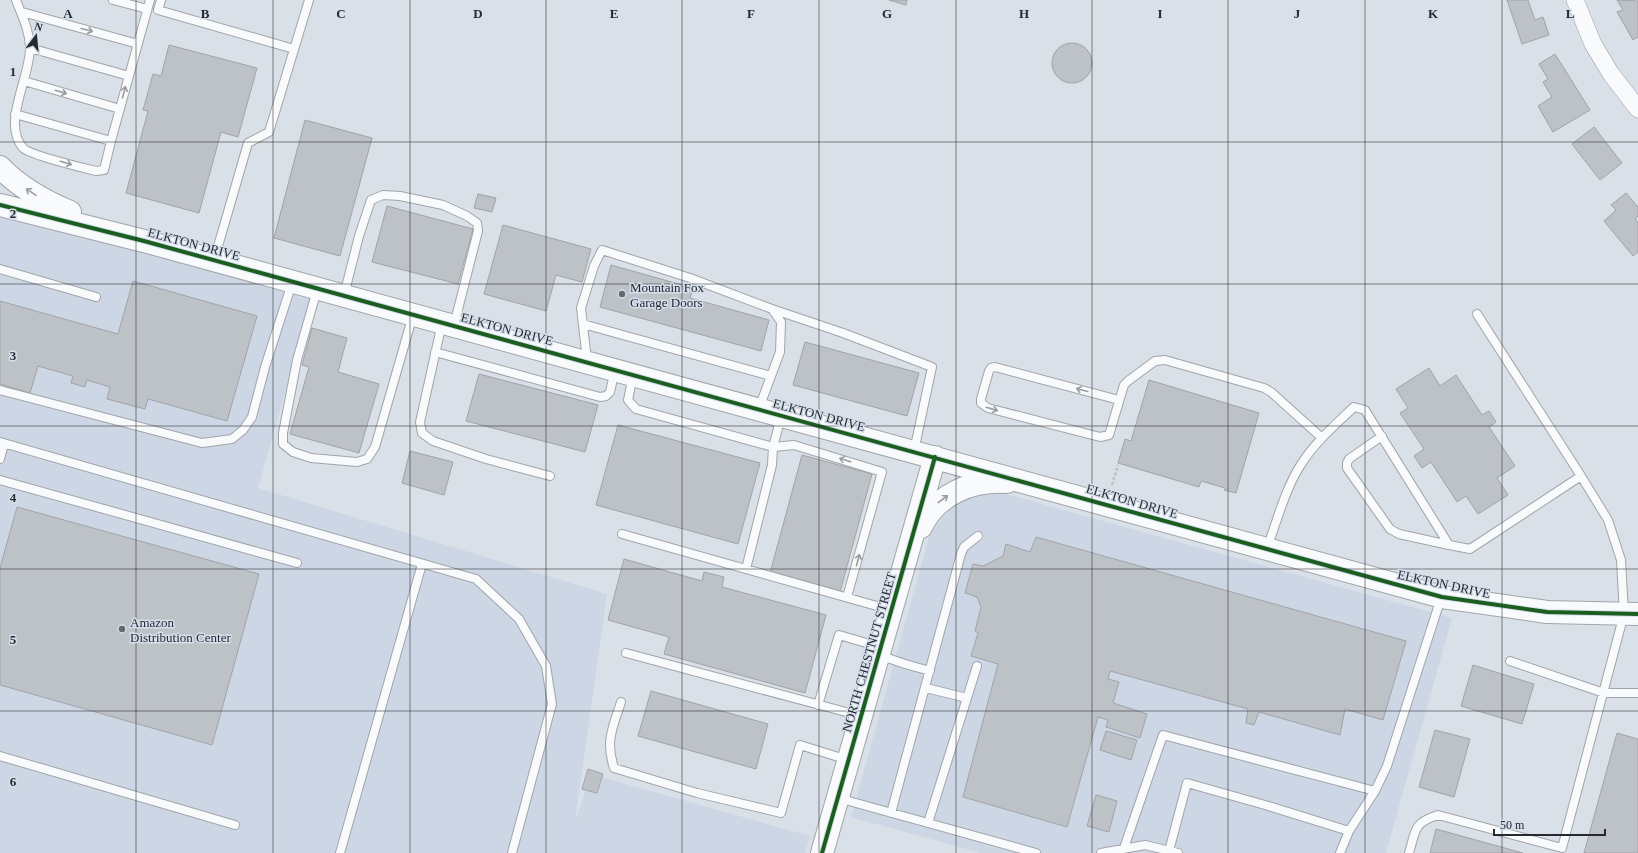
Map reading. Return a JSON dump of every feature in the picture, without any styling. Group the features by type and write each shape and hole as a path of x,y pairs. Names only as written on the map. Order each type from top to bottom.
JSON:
{"street":[{"path":"1575,0 1592,44 1611,74 1638,109"},
{"path":"0,166 18,183 51,204 144,241"},
{"name":"ELKTON DRIVE","path":"0,205 144,241 414,314 1442,597 1547,612 1631,614"},
{"name":"NORTH CHESTNUT STREET","path":"822,853 935,457"},
{"path":"907,555 925,518 933,507 956,491 983,483 999,482 1035,485"}],"lane":[{"path":"16,0 26,22 30,48 24,81 15,114 16,132 24,148 41,156 96,171 104,170 128,76 150,0"},
{"path":"113,0 147,9"},
{"path":"161,0 158,10 294,49"},
{"path":"214,260 248,144 269,132 309,0"},
{"path":"22,12 138,44"},
{"path":"30,48 128,76"},
{"path":"24,81 120,109"},
{"path":"15,114 111,141"},
{"path":"344,295 371,200 383,195 400,196 443,205 467,216 477,223 478,231 448,324 435,352 420,422 422,433 433,441 486,459 550,476"},
{"path":"587,362 581,308 594,266 602,250 690,278 932,367 914,451"},
{"path":"0,269 96,297"},
{"path":"0,390 202,444 232,439 243,430 252,417 265,366 292,281"},
{"path":"317,288 297,360 283,433 283,444 293,452 311,458 357,462 367,459 374,447 414,314"},
{"path":"758,408 780,352 781,322 772,309"},
{"path":"1409,853 1417,826 1426,819 1438,815 1562,848 1604,693 1631,614 1621,560 1608,520 1477,314"},
{"path":"583,324 771,376"},
{"path":"435,352 600,397 606,396 610,392 624,372"},
{"path":"1119,400 995,367 991,368 987,378 981,403 983,406 1100,437 1109,435 1124,385 1156,361 1165,360 1264,388 1271,392 1322,438"},
{"path":"624,372 628,400 636,408 773,447 794,445 882,472 847,597"},
{"path":"1266,549 1284,500 1300,466 1322,438 1354,407 1366,410 1449,545"},
{"path":"746,569 772,466 773,447 782,415"},
{"path":"1382,436 1349,459 1347,468 1390,529 1394,532 1449,545 1470,549 1581,476"},
{"path":"0,459 2,443 476,579 519,619 546,666 552,704 512,853"},
{"path":"0,480 298,563"},
{"path":"622,534 892,610"},
{"path":"891,813 961,554 964,547 978,536"},
{"path":"340,853 422,564"},
{"path":"1340,853 1349,830 1375,790 1387,766 1442,597"},
{"path":"818,705 839,635 880,651 905,664 930,671"},
{"path":"626,653 861,717"},
{"path":"1510,661 1604,693 1638,693"},
{"path":"928,823 978,666"},
{"path":"926,688 967,698"},
{"path":"621,702 610,738 610,757 614,768 697,793 781,813 800,745 849,760"},
{"path":"1124,848 1163,735 1375,790"},
{"path":"0,756 235,825"},
{"path":"1169,851 1187,783 1349,830"},
{"path":"838,798 1036,853"},
{"path":"1101,853 1145,845 1178,853"}],"path":[{"path":"1112,485 1118,465"}],"shaded area":[{"path":"0,211 311,300 258,488 607,594 575,822 591,774 810,836 805,853 0,853"},
{"path":"995,491 1452,618 1386,853 981,853 851,817 930,534 955,504 976,494"}],"building":[{"path":"889,0 907,0 906,5"},
{"path":"1507,0 1528,0 1535,20 1543,17 1549,35 1522,44"},
{"path":"1617,0 1638,1 1638,37 1633,40 1617,12 1623,10"},
{"path":"1072,43 1080,45 1086,49 1090,55 1092,63 1090,71 1086,77 1080,81 1072,83 1064,81 1058,77 1054,71 1052,63 1054,55 1058,49 1064,45"},
{"path":"169,45 257,68 238,137 221,132 199,213 126,193 148,111 143,110 153,74 161,76"},
{"path":"1555,54 1590,110 1553,132 1538,106 1552,97 1543,82 1548,79 1539,64"},
{"path":"305,120 372,138 340,256 274,238"},
{"path":"1594,127 1622,163 1600,180 1572,144"},
{"path":"1626,193 1638,207 1638,216 1635,219 1638,222 1638,252 1633,256 1604,221 1616,210 1611,205"},
{"path":"478,194 496,198 492,212 474,208"},
{"path":"387,206 473,229 458,284 372,262"},
{"path":"503,225 591,249 582,282 556,275 546,311 484,294"},
{"path":"611,265 693,288 690,298 769,320 761,351 600,307"},
{"path":"133,281 257,316 227,421 148,399 145,409 107,399 110,387 87,380 85,387 71,383 73,376 38,366 30,393 0,384 0,301 118,334"},
{"path":"312,328 347,338 338,372 379,384 359,453 290,434 309,367 302,365"},
{"path":"805,342 919,373 907,416 793,385"},
{"path":"1429,368 1440,386 1456,375 1482,415 1489,411 1496,422 1489,427 1515,466 1497,478 1508,495 1478,514 1466,496 1457,502 1431,462 1422,468 1414,456 1424,449 1400,413 1408,408 1396,389"},
{"path":"479,374 598,405 585,452 466,421"},
{"path":"1149,380 1259,413 1236,493 1201,481 1199,487 1118,463 1125,439 1131,441"},
{"path":"618,425 760,463 738,544 596,505"},
{"path":"410,451 453,462 444,495 402,483"},
{"path":"802,455 872,474 840,592 770,573"},
{"name":"Amazon Distribution Center","path":"17,507 259,574 212,745 0,685 0,568"},
{"path":"1036,537 1406,641 1383,720 1345,709 1340,735 1259,712 1254,725 1246,723 1248,709 1110,671 1108,679 1119,682 1113,703 1147,714 1140,738 1106,727 1108,720 1098,717 1067,827 963,797 998,664 971,656 978,633 975,631 981,607 977,597 965,593 973,564 983,566 1003,556 1006,544 1030,552"},
{"path":"624,559 702,581 704,572 724,577 722,587 826,615 805,693 664,654 669,637 608,620"},
{"path":"1473,665 1534,684 1522,724 1461,706"},
{"path":"651,691 768,724 756,769 638,736"},
{"path":"1435,730 1470,739 1454,797 1419,787"},
{"path":"1106,731 1137,740 1131,760 1100,750"},
{"path":"1617,733 1638,739 1638,853 1584,853"},
{"path":"588,769 603,774 597,793 582,789"},
{"path":"1096,795 1117,801 1109,832 1087,826"},
{"path":"1436,829 1523,853 1430,853"}],"cycle path":[{"path":"0,205 144,241 1442,597 1547,612 1638,614"},
{"path":"822,853 935,457"}],"place":[{"name":"Mountain Fox Garage Doors","path":"622,294"},
{"name":"Amazon Distribution Center","path":"122,629"}]}
